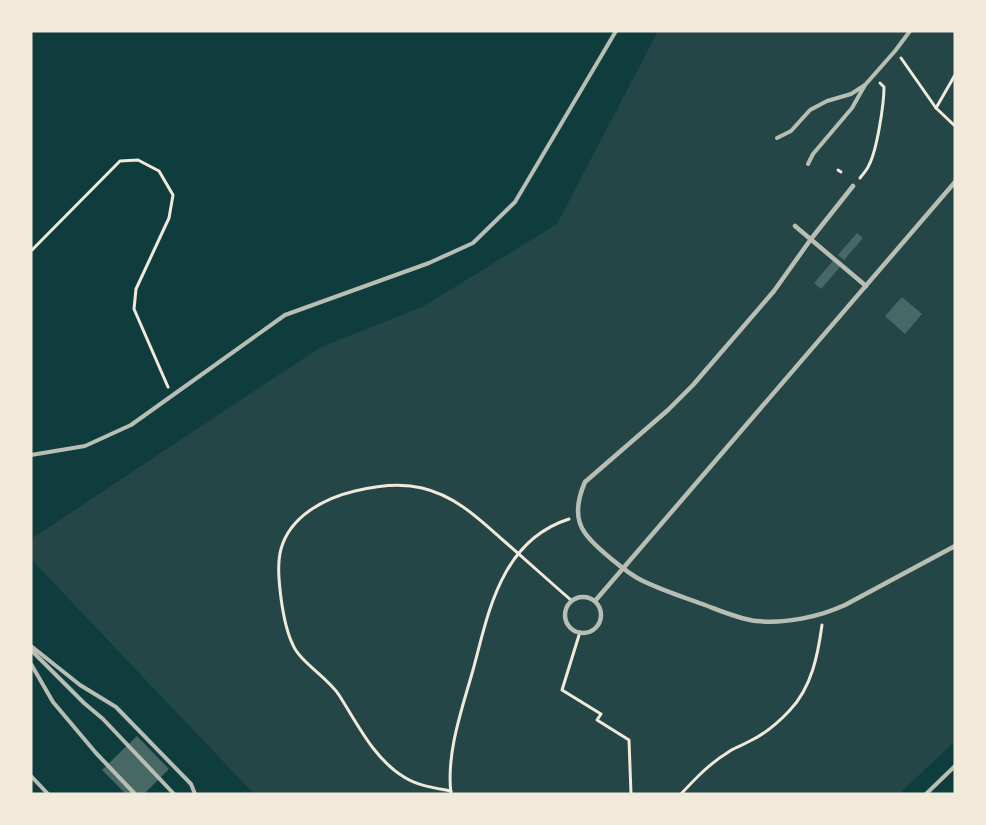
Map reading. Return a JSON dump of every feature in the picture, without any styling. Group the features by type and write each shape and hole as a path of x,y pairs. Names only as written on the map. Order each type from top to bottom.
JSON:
{"street":[{"path":"595,601 955,182"},
{"path":"853,186 810,239 774,291 693,385 668,410 585,482 580,493 579,516 584,532 596,545 639,579 678,596 755,621 800,618 823,614 845,605 955,546"},
{"path":"795,226 866,286"},
{"path":"582,597 595,601 601,611 600,623 591,632 580,632 571,629 566,619 567,607 572,601 582,597"}],"lane":[{"path":"31,456 85,446 131,425 285,315 429,263 473,243 515,202 616,31"},
{"path":"777,138 791,131 810,110 827,101 851,94 865,85 910,31"},
{"path":"808,164 813,154 852,108 865,85"},
{"path":"31,646 80,684 116,707 190,784 196,794"},
{"path":"31,650 102,719 174,794"},
{"path":"31,664 53,702 96,753 135,794"},
{"path":"926,794 955,766"},
{"path":"31,776 48,794"}],"path":[{"path":"895,51 936,108 955,126"},
{"path":"936,108 955,75"},
{"path":"853,186 870,165 880,125 884,87 874,76"},
{"path":"31,251 120,162 138,160 159,171 173,195 170,218 136,289 134,309 163,379 173,396"},
{"path":"572,601 519,554 463,505 422,488 374,487 344,494 314,506 292,526 281,548 278,577 283,615 293,647 312,668 335,688 375,751 386,764 405,778 428,787 451,792 450,772 453,750 481,638 491,605 506,572 519,554 531,540 547,528 579,516"},
{"path":"681,794 708,767 728,752 749,742 791,709 814,670 819,649 823,614"},
{"path":"580,632 562,690 601,714 597,720 629,740 631,794"}],"shaded area":[{"path":"658,31 955,31 955,741 899,794 254,794 31,559 31,539 321,347 424,306 557,224"}],"building":[{"path":"857,233 863,238 844,260 838,255"},
{"path":"833,261 840,267 821,289 814,283"},
{"path":"902,297 922,314 905,334 885,316"},
{"path":"137,736 169,769 144,794 126,794 102,770"}]}
